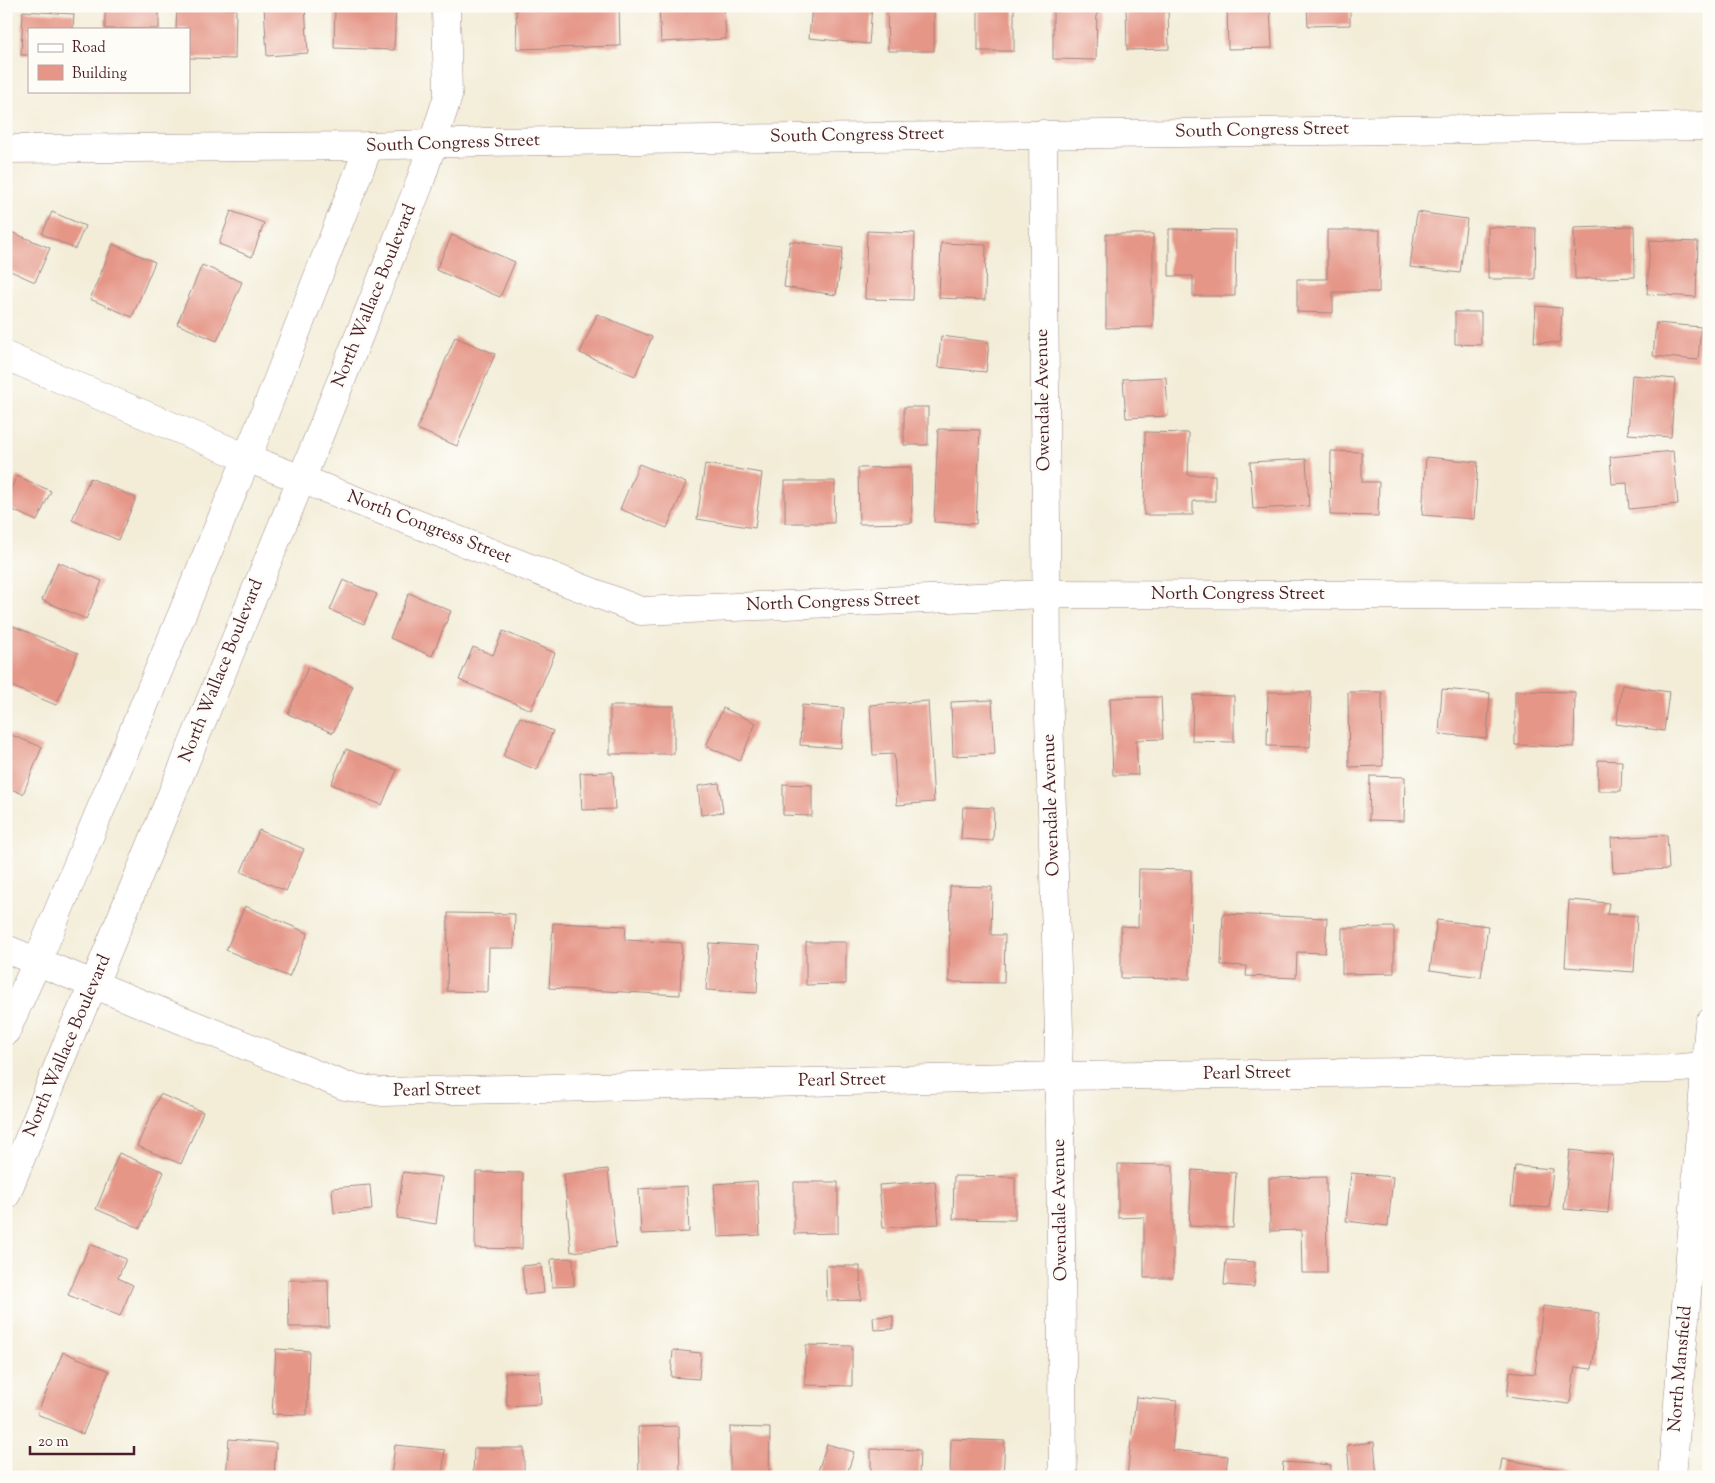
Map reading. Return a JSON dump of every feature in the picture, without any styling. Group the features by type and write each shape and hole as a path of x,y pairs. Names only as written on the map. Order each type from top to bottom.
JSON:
{"street":[{"name":"North Wallace Boulevard","path":"6,1195 301,480 419,185 448,96 446,6"},
{"name":"South Congress Street","path":"6,149 369,146 484,142 1709,126"},
{"name":"Owendale Avenue","path":"1043,134 1047,594 1059,1031 1063,1477"},
{"path":"6,1031 37,962 247,458 369,146"},
{"name":"North Congress Street","path":"6,356 301,480 641,611 1047,594 1709,596"},
{"name":"Pearl Street","path":"6,949 345,1086 382,1092 1058,1076 1669,1069 1705,1066"},
{"name":"North Mansfield","path":"1672,1477 1709,1023"}],"building":[{"path":"264,6 305,6 308,53 267,56"},
{"path":"335,6 396,6 394,50 334,48"},
{"path":"516,6 619,6 620,46 517,49"},
{"path":"659,6 724,6 726,39 661,42"},
{"path":"812,6 872,6 869,44 809,38"},
{"path":"887,6 934,6 934,51 888,51"},
{"path":"978,6 1014,6 1014,51 978,51"},
{"path":"1053,6 1097,6 1096,60 1053,59"},
{"path":"1126,6 1168,6 1169,49 1127,50"},
{"path":"1227,6 1270,6 1272,48 1228,49"},
{"path":"1307,6 1350,6 1350,25 1308,26"},
{"path":"177,7 236,9 235,59 190,58 190,28 176,28"},
{"path":"159,8 159,28 105,28 105,9"},
{"path":"23,11 74,14 73,28 28,28 28,55 21,55"},
{"path":"231,211 264,223 252,257 219,244"},
{"path":"52,212 85,226 75,249 42,234"},
{"path":"1417,212 1467,219 1460,273 1410,267"},
{"path":"1634,226 1635,277 1575,279 1574,228"},
{"path":"1488,227 1536,228 1535,279 1488,279"},
{"path":"1169,229 1236,230 1235,296 1193,296 1193,276 1169,276"},
{"path":"1327,230 1380,230 1379,292 1333,292 1333,313 1297,312 1297,279 1327,279"},
{"path":"867,231 915,233 913,300 865,299"},
{"path":"11,232 50,248 35,282 6,269 6,242"},
{"path":"1106,234 1153,234 1153,327 1106,328"},
{"path":"452,235 515,262 500,297 436,270"},
{"path":"1650,240 1698,242 1696,297 1647,294"},
{"path":"790,241 843,248 836,295 784,287"},
{"path":"941,243 986,245 985,300 939,298"},
{"path":"113,244 155,262 132,317 90,299"},
{"path":"202,265 242,282 217,341 177,324"},
{"path":"1536,306 1562,308 1560,343 1534,342"},
{"path":"1455,312 1481,312 1481,345 1455,344"},
{"path":"597,314 652,337 635,376 580,353"},
{"path":"1656,323 1701,327 1698,360 1653,356"},
{"path":"941,336 989,342 986,372 938,367"},
{"path":"455,337 495,354 457,446 417,429"},
{"path":"1632,375 1675,379 1671,437 1628,434"},
{"path":"1166,377 1168,416 1126,418 1123,379"},
{"path":"904,407 928,407 928,445 904,445"},
{"path":"938,429 980,430 976,524 934,522"},
{"path":"1145,432 1189,433 1188,475 1215,475 1215,501 1193,501 1193,515 1144,515"},
{"path":"1331,451 1362,452 1362,482 1379,482 1378,516 1330,515"},
{"path":"1673,451 1678,504 1629,509 1627,483 1612,484 1610,457"},
{"path":"1426,457 1478,462 1474,519 1422,515"},
{"path":"1306,459 1309,506 1253,509 1250,462"},
{"path":"639,464 686,483 667,528 620,509"},
{"path":"705,464 762,473 755,528 697,519"},
{"path":"911,467 912,523 859,524 858,468"},
{"path":"17,476 51,491 37,521 6,507 6,499"},
{"path":"90,478 136,498 118,540 72,520"},
{"path":"785,481 835,481 834,523 785,523"},
{"path":"58,562 102,581 86,619 42,600"},
{"path":"343,580 377,594 364,624 330,610"},
{"path":"409,593 451,611 432,656 390,638"},
{"path":"6,623 78,653 56,705 6,684"},
{"path":"503,631 555,653 531,710 459,680 473,647 493,655"},
{"path":"308,667 353,686 333,733 288,714"},
{"path":"1622,685 1669,692 1664,731 1616,724"},
{"path":"1442,689 1490,693 1487,738 1439,734"},
{"path":"1515,691 1575,692 1574,747 1515,745"},
{"path":"1268,692 1311,692 1310,747 1267,746"},
{"path":"1348,692 1382,692 1383,766 1349,767"},
{"path":"1193,695 1234,696 1234,742 1192,741"},
{"path":"1161,697 1163,739 1136,740 1138,775 1113,775 1110,698"},
{"path":"992,700 995,754 953,756 951,702"},
{"path":"928,701 934,802 897,805 894,754 873,755 870,705"},
{"path":"802,705 844,708 841,748 800,745"},
{"path":"610,706 674,706 674,754 610,754"},
{"path":"723,708 756,723 740,761 706,746"},
{"path":"520,717 553,731 537,770 503,756"},
{"path":"6,733 42,747 23,794 6,787"},
{"path":"346,749 397,770 382,805 331,784"},
{"path":"1598,760 1622,761 1621,791 1598,791"},
{"path":"613,772 615,809 582,810 580,773"},
{"path":"1370,776 1405,777 1404,821 1369,820"},
{"path":"719,783 723,812 701,815 698,786"},
{"path":"783,784 812,785 812,816 783,815"},
{"path":"963,807 994,808 993,841 961,839"},
{"path":"259,830 304,849 286,891 241,872"},
{"path":"1667,835 1669,869 1613,872 1611,838"},
{"path":"1139,869 1191,870 1190,979 1121,978 1121,926 1138,927"},
{"path":"950,886 992,887 991,935 1005,935 1004,983 949,982"},
{"path":"1569,900 1609,903 1607,914 1637,916 1634,972 1565,967"},
{"path":"245,906 308,933 289,977 226,950"},
{"path":"448,913 515,914 514,948 489,948 488,992 447,991"},
{"path":"1223,914 1327,918 1325,953 1297,952 1296,978 1246,976 1247,966 1221,965"},
{"path":"1437,920 1488,926 1481,977 1430,970"},
{"path":"553,923 626,926 625,940 682,943 680,995 549,988"},
{"path":"1394,927 1394,973 1342,974 1342,928"},
{"path":"806,942 846,942 846,984 806,985"},
{"path":"709,943 759,946 757,993 706,990"},
{"path":"160,1094 203,1112 181,1164 137,1146"},
{"path":"1570,1150 1613,1155 1608,1213 1564,1209"},
{"path":"119,1153 164,1172 140,1228 96,1209"},
{"path":"1118,1164 1173,1165 1173,1278 1144,1278 1144,1217 1118,1218"},
{"path":"1515,1166 1553,1169 1549,1208 1511,1205"},
{"path":"608,1169 616,1247 571,1252 564,1174"},
{"path":"1192,1170 1236,1173 1233,1228 1189,1226"},
{"path":"403,1172 442,1177 436,1224 397,1218"},
{"path":"476,1172 523,1173 522,1249 475,1248"},
{"path":"1351,1173 1393,1177 1388,1226 1346,1221"},
{"path":"954,1176 1015,1177 1015,1220 953,1219"},
{"path":"1326,1177 1327,1273 1302,1273 1301,1230 1270,1231 1269,1178"},
{"path":"757,1181 760,1235 718,1237 714,1184"},
{"path":"935,1181 939,1224 883,1228 879,1185"},
{"path":"794,1182 838,1182 838,1233 794,1234"},
{"path":"370,1185 372,1210 334,1213 332,1188"},
{"path":"687,1186 689,1232 641,1234 639,1189"},
{"path":"90,1244 126,1259 118,1278 133,1285 120,1316 68,1295"},
{"path":"573,1258 574,1286 552,1287 551,1259"},
{"path":"1226,1260 1255,1262 1254,1287 1224,1285"},
{"path":"541,1264 544,1293 525,1295 522,1266"},
{"path":"826,1266 860,1266 861,1300 827,1301"},
{"path":"288,1280 328,1280 329,1327 289,1327"},
{"path":"1543,1306 1599,1313 1592,1369 1575,1367 1570,1404 1507,1396 1510,1371 1535,1374"},
{"path":"893,1316 893,1329 874,1330 873,1317"},
{"path":"806,1345 852,1346 852,1386 805,1385"},
{"path":"276,1349 309,1351 307,1415 272,1414"},
{"path":"673,1350 701,1353 699,1379 671,1377"},
{"path":"63,1352 109,1371 83,1434 37,1414"},
{"path":"539,1372 541,1404 507,1406 505,1373"},
{"path":"1136,1397 1177,1401 1172,1450 1228,1456 1225,1477 1127,1477"},
{"path":"679,1426 680,1477 639,1477 638,1427"},
{"path":"730,1427 770,1428 769,1477 730,1477"},
{"path":"229,1439 276,1443 274,1477 226,1477"},
{"path":"951,1439 1005,1441 1003,1477 950,1477"},
{"path":"1374,1442 1377,1477 1350,1477 1347,1445"},
{"path":"827,1444 854,1452 846,1477 826,1477 817,1474"},
{"path":"395,1445 445,1450 442,1477 391,1477"},
{"path":"474,1448 524,1448 524,1477 473,1477"},
{"path":"871,1449 920,1450 919,1477 871,1477"},
{"path":"1502,1459 1587,1474 1587,1477 1499,1477"},
{"path":"1283,1462 1331,1465 1330,1477 1282,1477"}]}
